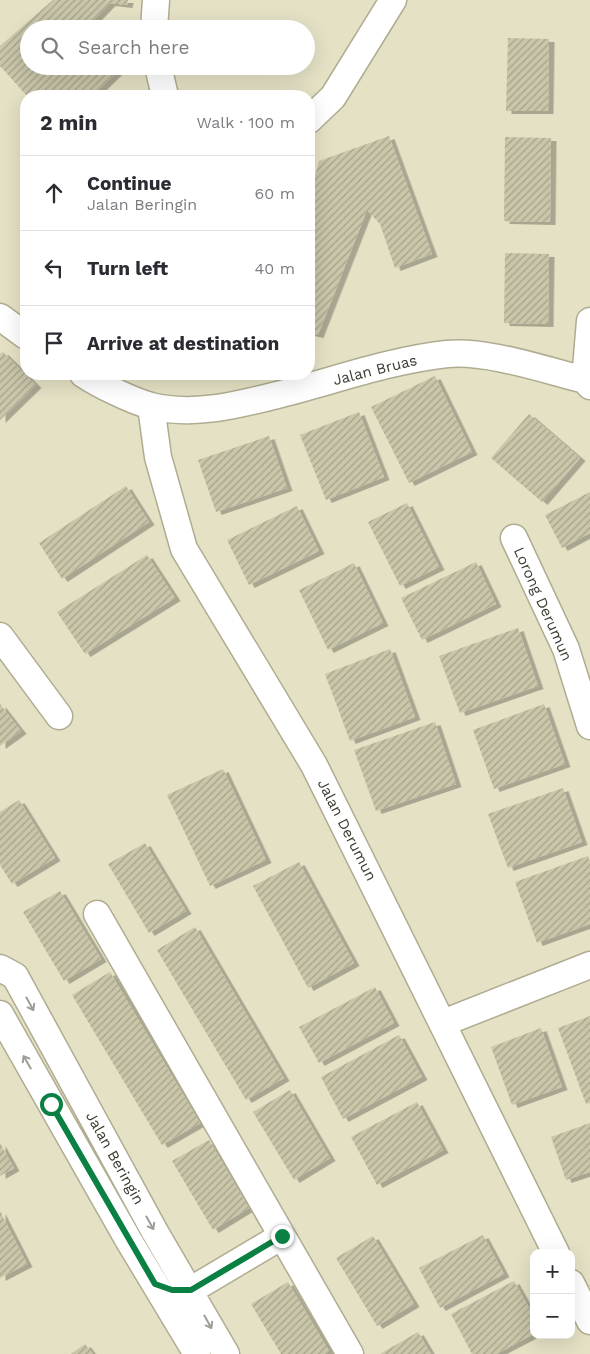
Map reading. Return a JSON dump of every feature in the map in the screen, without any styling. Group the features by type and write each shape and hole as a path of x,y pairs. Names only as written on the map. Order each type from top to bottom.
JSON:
{"street":[{"path":"155,20 156,0"},
{"path":"315,114 333,97 393,0"},
{"path":"160,75 164,90"},
{"path":"0,317 20,332"},
{"path":"587,383 590,321"},
{"name":"Jalan Bruas","path":"92,380 151,406 192,410 234,407 412,359 450,354 483,356 587,383"},
{"name":"Jalan Derumun","path":"151,406 158,457 184,549 314,764 554,1249"},
{"name":"Lorong Derumun","path":"514,538 566,649 590,726"},
{"path":"0,636 59,716"},
{"path":"96,914 350,1354"},
{"path":"443,1023 590,965"},
{"name":"Jalan Beringin","path":"0,968 15,976 155,1232 191,1290 226,1354"},
{"name":"Jalan Beringin","path":"0,1014 197,1354"},
{"path":"177,1321 182,1302 191,1290 282,1236"},
{"path":"155,1284 172,1290 191,1290"},
{"path":"575,1291 590,1321"}],"building":[{"path":"53,0 128,0 127,5 110,3 94,20 30,20"},
{"path":"20,29 20,75 114,75 98,90 22,90 0,66 0,46"},
{"path":"508,38 549,39 548,111 506,111"},
{"path":"389,136 432,254 395,268 380,224 367,210 318,335 315,334 315,176 319,161"},
{"path":"505,137 551,138 550,222 504,221"},
{"path":"505,253 549,254 548,324 504,323"},
{"path":"3,352 20,369 20,380 31,380 36,385 0,420 0,354"},
{"path":"435,376 472,452 409,483 371,407"},
{"path":"359,412 384,477 326,500 300,435"},
{"path":"529,414 580,458 542,502 491,458"},
{"path":"269,436 287,488 216,512 198,460"},
{"path":"126,486 149,522 62,579 39,543"},
{"path":"590,492 590,533 562,548 545,515"},
{"path":"407,503 439,567 400,586 368,522"},
{"path":"297,506 319,551 249,585 227,540"},
{"path":"147,555 175,598 85,654 57,612"},
{"path":"476,562 496,604 422,640 401,598"},
{"path":"354,563 383,623 328,650 299,590"},
{"path":"518,628 538,686 460,713 439,656"},
{"path":"390,649 415,717 350,741 325,674"},
{"path":"0,704 21,731 0,746"},
{"path":"544,704 565,764 494,789 473,730"},
{"path":"435,722 456,784 376,811 354,750"},
{"path":"223,769 266,860 210,886 167,795"},
{"path":"563,788 582,842 508,868 488,814"},
{"path":"19,800 55,858 12,884 0,865 0,812"},
{"path":"145,843 186,911 149,933 108,864"},
{"path":"588,856 590,862 590,924 537,943 515,882"},
{"path":"299,862 354,963 308,988 253,886"},
{"path":"60,891 101,959 64,981 23,912"},
{"path":"195,927 284,1078 246,1100 157,950"},
{"path":"110,972 200,1123 162,1145 72,995"},
{"path":"375,987 394,1023 319,1063 299,1027"},
{"path":"590,1016 590,1103 586,1104 558,1028"},
{"path":"541,1028 562,1087 512,1105 491,1047"},
{"path":"399,1035 422,1077 343,1119 321,1077"},
{"path":"290,1090 330,1158 294,1180 253,1112"},
{"path":"417,1102 443,1150 377,1185 351,1137"},
{"path":"590,1123 590,1172 566,1180 551,1137"},
{"path":"209,1140 249,1208 213,1230 172,1161"},
{"path":"0,1143 14,1168 0,1176"},
{"path":"0,1211 27,1264 0,1278"},
{"path":"483,1235 504,1274 440,1308 419,1268"},
{"path":"373,1236 414,1304 377,1326 336,1258"},
{"path":"514,1281 530,1310 530,1336 496,1354 472,1354 451,1314"},
{"path":"288,1282 329,1351 324,1354 281,1354 251,1304"},
{"path":"418,1332 431,1354 380,1354"},
{"path":"85,1344 93,1354 71,1354"}],"route":[{"path":"51,1104 155,1284 172,1290 191,1290 282,1236"}]}
